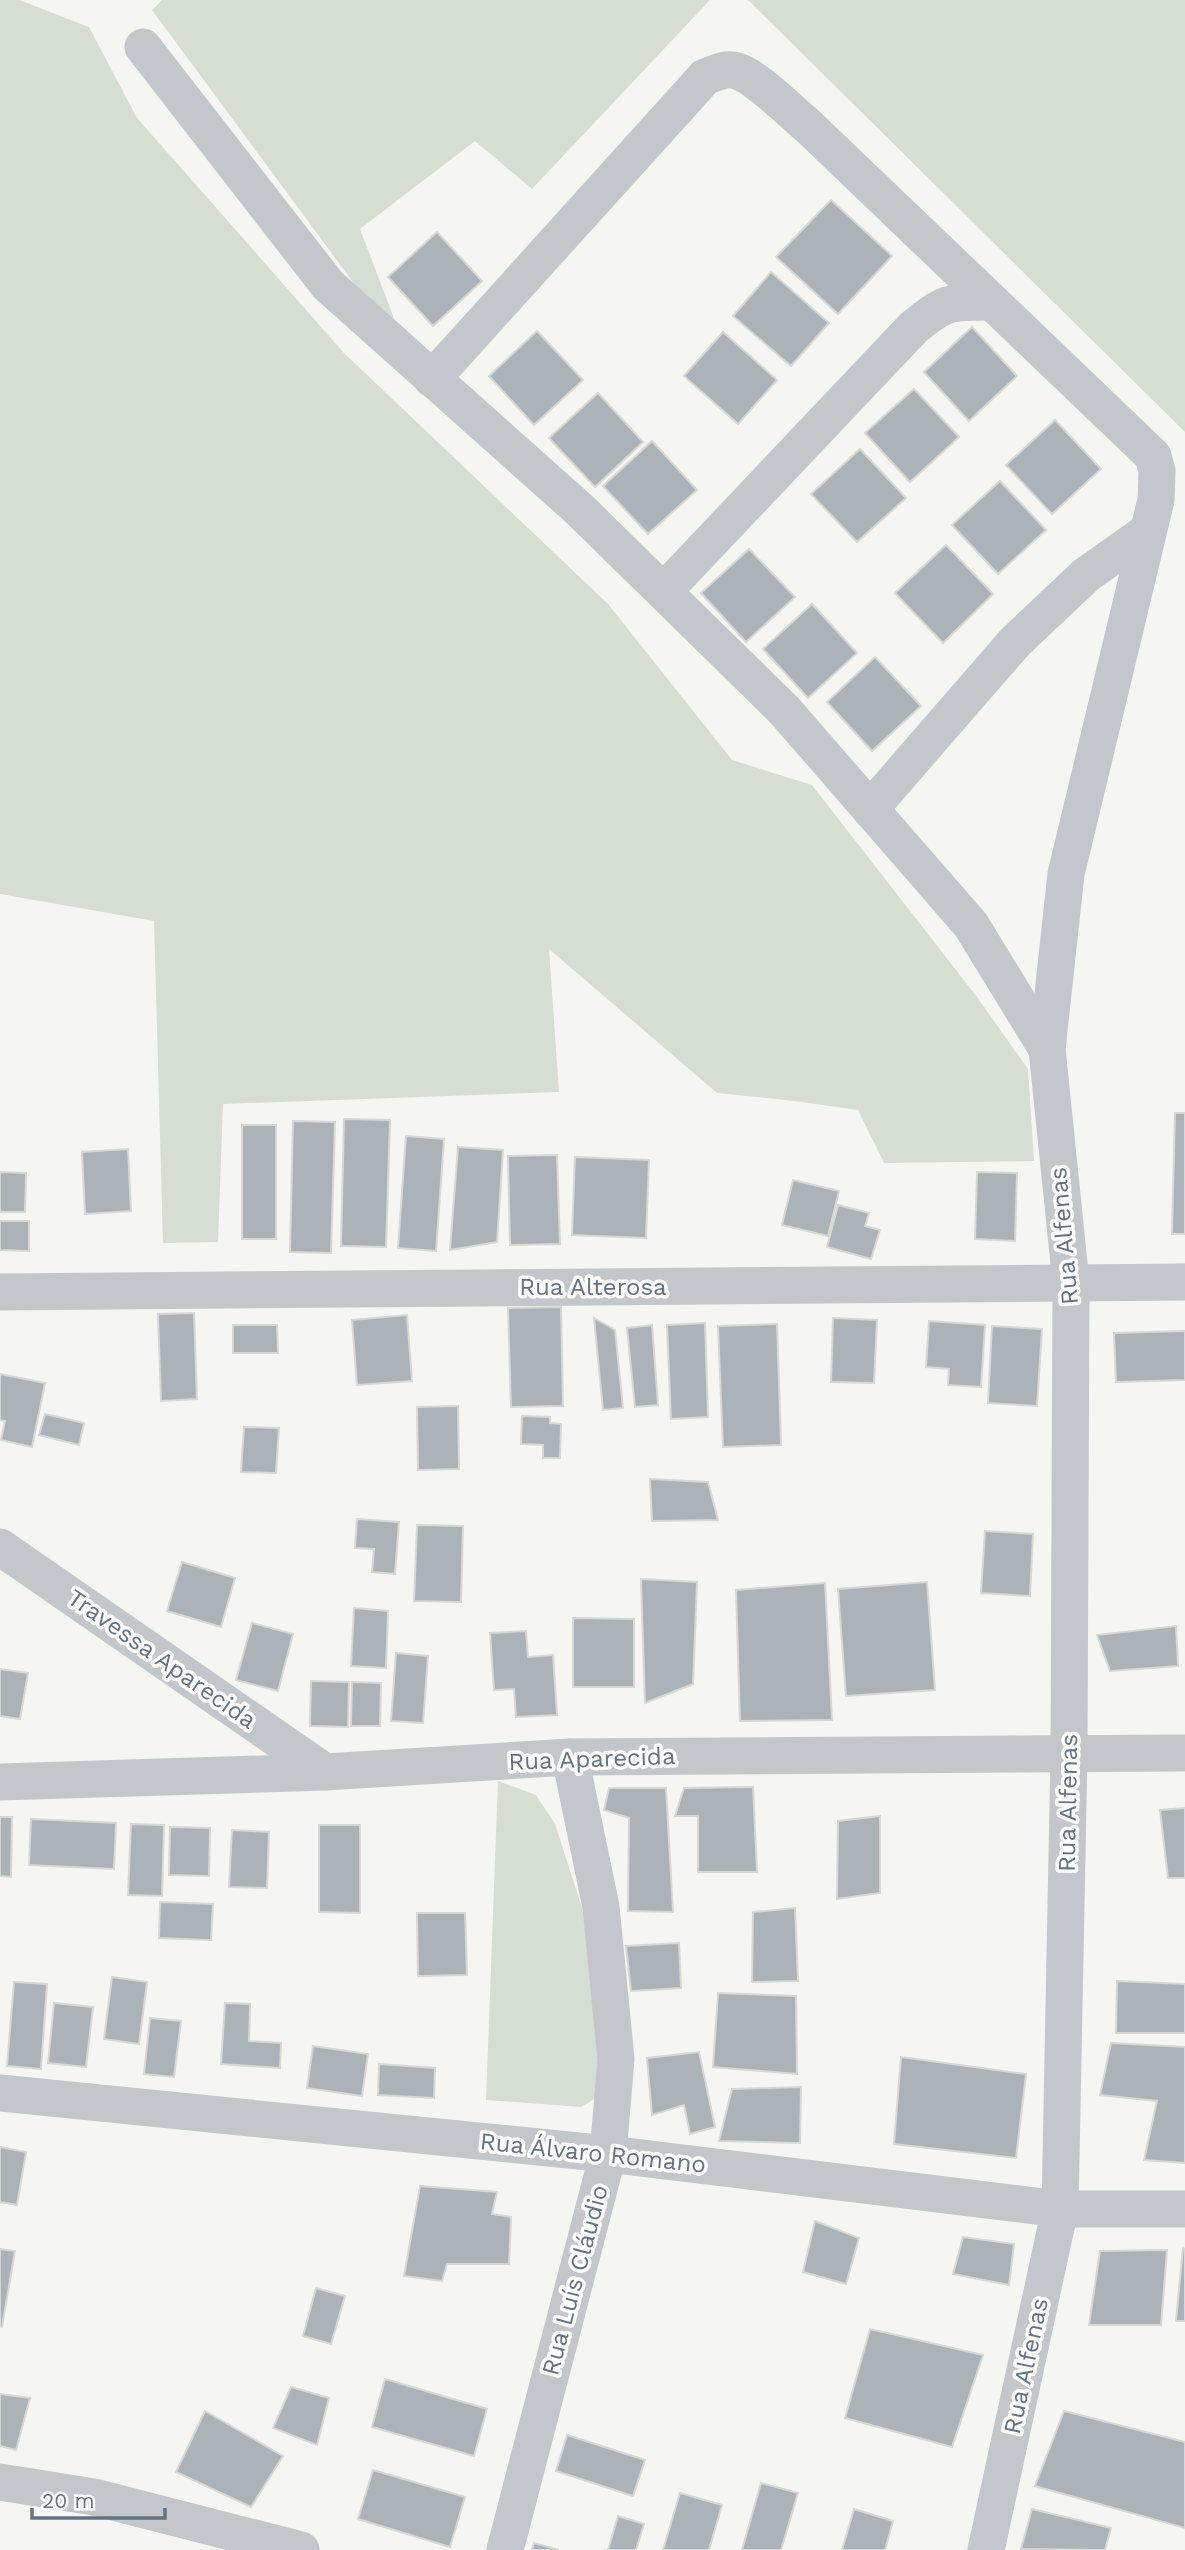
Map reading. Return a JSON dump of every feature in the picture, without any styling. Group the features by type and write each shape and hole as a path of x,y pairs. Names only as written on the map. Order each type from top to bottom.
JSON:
{"street":[{"path":"143,47 328,285 580,510 784,710 971,925 1047,1049"},
{"path":"432,379 705,77 723,70 736,70 750,77 808,126 1153,456 1157,471 1156,500 1066,874 1047,1049"},
{"path":"663,591 914,327 940,306 959,302 990,302"},
{"path":"870,809 1015,642 1086,575 1148,531"},
{"name":"Rua Alfenas","path":"986,2550 1060,2209 1069,1754 1071,1283 1047,1049"},
{"name":"Rua Alterosa","path":"0,1292 1185,1282"},
{"name":"Travessa Aparecida","path":"0,1547 325,1772"},
{"name":"Rua Aparecida","path":"0,1782 325,1772 570,1757 1185,1753"},
{"name":"Rua Luís Cláudio","path":"505,2550 608,2154 616,2059 601,1907 570,1757"},
{"name":"Rua Álvaro Romano","path":"0,2093 608,2154 1060,2209 1185,2209"},
{"path":"0,2482 94,2497 301,2550"}],"shaded area":[{"path":"0,0 19,0 89,27 137,118 344,353 608,604 732,760 812,785 977,997 1028,1069 1034,1161 884,1163 858,1110 717,1093 549,949 559,1092 223,1104 218,1242 163,1243 154,921 0,894"},
{"path":"162,0 710,0 532,189 475,141 360,229 409,358 152,10"},
{"path":"748,0 1185,0 1185,432"},
{"path":"498,1781 536,1795 555,1824 594,1945 604,2079 598,2097 581,2107 486,2100"}],"building":[{"path":"831,200 892,256 838,314 776,257"},
{"path":"437,232 482,281 433,326 388,277"},
{"path":"771,272 829,323 791,366 733,316"},
{"path":"972,327 1017,376 969,421 924,372"},
{"path":"537,331 583,380 534,425 489,376"},
{"path":"723,332 777,380 738,424 684,376"},
{"path":"914,389 959,437 910,482 865,433"},
{"path":"598,393 643,442 595,487 549,438"},
{"path":"1055,420 1101,469 1052,514 1006,465"},
{"path":"652,441 697,490 648,534 603,486"},
{"path":"860,449 906,498 857,542 811,494"},
{"path":"1000,481 1046,530 998,574 952,525"},
{"path":"946,545 993,594 943,643 895,593"},
{"path":"749,549 795,597 746,642 701,593"},
{"path":"812,604 857,653 808,698 763,649"},
{"path":"875,657 921,706 872,751 827,702"},
{"path":"1175,1113 1185,1113 1185,1234 1172,1234"},
{"path":"344,1119 390,1120 386,1247 341,1246"},
{"path":"293,1121 335,1122 331,1253 290,1252"},
{"path":"242,1125 276,1125 276,1239 242,1239"},
{"path":"406,1136 444,1139 436,1251 398,1248"},
{"path":"458,1147 503,1150 497,1242 450,1250"},
{"path":"128,1149 131,1211 85,1214 82,1152"},
{"path":"557,1155 560,1244 510,1245 508,1156"},
{"path":"575,1157 649,1160 646,1238 572,1235"},
{"path":"0,1172 26,1173 25,1212 0,1212"},
{"path":"977,1172 1017,1173 1015,1241 975,1239"},
{"path":"793,1180 839,1191 828,1236 782,1225"},
{"path":"838,1205 869,1213 865,1226 880,1230 871,1259 827,1247"},
{"path":"0,1221 29,1221 29,1251 0,1250"},
{"path":"561,1307 563,1406 511,1407 508,1308"},
{"path":"194,1313 197,1399 161,1401 158,1314"},
{"path":"407,1315 412,1381 357,1385 352,1320"},
{"path":"594,1318 615,1330 623,1408 603,1410"},
{"path":"833,1318 877,1320 874,1383 831,1382"},
{"path":"929,1321 985,1325 981,1387 948,1385 949,1369 926,1367"},
{"path":"705,1323 708,1417 671,1419 667,1325"},
{"path":"777,1324 781,1445 723,1447 718,1326"},
{"path":"233,1325 277,1325 278,1353 233,1353"},
{"path":"652,1325 658,1405 635,1407 627,1328"},
{"path":"992,1326 1042,1329 1037,1406 988,1403"},
{"path":"1185,1331 1185,1380 1116,1382 1114,1333"},
{"path":"0,1374 45,1383 32,1447 1,1440 5,1421 0,1420"},
{"path":"458,1406 459,1469 418,1470 417,1407"},
{"path":"45,1414 84,1423 79,1445 39,1435"},
{"path":"522,1416 550,1417 550,1423 561,1424 560,1458 543,1458 543,1445 521,1444"},
{"path":"244,1427 279,1428 276,1473 241,1472"},
{"path":"650,1479 708,1482 718,1520 652,1521"},
{"path":"357,1519 399,1522 395,1574 372,1572 374,1549 355,1548"},
{"path":"417,1525 463,1526 461,1602 414,1601"},
{"path":"985,1531 1033,1534 1030,1596 981,1593"},
{"path":"182,1562 235,1578 221,1627 167,1611"},
{"path":"641,1579 697,1582 693,1684 645,1703"},
{"path":"927,1582 935,1690 846,1696 838,1589"},
{"path":"825,1583 832,1720 740,1721 736,1590"},
{"path":"354,1608 388,1611 386,1668 351,1666"},
{"path":"573,1618 634,1619 634,1687 573,1687"},
{"path":"252,1623 293,1634 278,1691 236,1680"},
{"path":"1176,1626 1178,1666 1110,1671 1097,1635"},
{"path":"526,1631 528,1657 553,1655 557,1715 516,1717 514,1689 494,1690 490,1633"},
{"path":"396,1653 428,1656 423,1723 391,1721"},
{"path":"0,1669 28,1673 20,1719 0,1716"},
{"path":"311,1681 349,1682 348,1727 310,1726"},
{"path":"352,1682 381,1683 380,1726 351,1726"},
{"path":"753,1787 757,1872 698,1872 698,1816 675,1816 684,1788"},
{"path":"609,1788 666,1788 673,1912 628,1911 629,1818 604,1810"},
{"path":"1185,1808 1185,1878 1168,1878 1160,1810"},
{"path":"880,1816 880,1893 837,1899 838,1821"},
{"path":"0,1817 12,1817 11,1877 0,1876"},
{"path":"31,1819 116,1823 114,1869 29,1865"},
{"path":"131,1824 164,1825 162,1896 128,1895"},
{"path":"319,1825 360,1825 360,1913 319,1912"},
{"path":"170,1827 210,1828 209,1876 169,1875"},
{"path":"232,1830 269,1832 267,1888 229,1887"},
{"path":"160,1902 213,1904 211,1940 159,1938"},
{"path":"795,1908 798,1981 752,1982 753,1912"},
{"path":"417,1913 465,1913 467,1975 418,1976"},
{"path":"679,1943 681,1988 631,1991 626,1946"},
{"path":"112,1977 147,1982 139,2044 104,2039"},
{"path":"1117,1981 1185,1984 1185,2033 1116,2033"},
{"path":"14,1982 47,1984 41,2069 7,2066"},
{"path":"718,1993 796,1996 797,2074 713,2067"},
{"path":"54,2003 93,2007 86,2067 48,2063"},
{"path":"225,2003 250,2004 249,2041 281,2043 280,2068 221,2064"},
{"path":"150,2018 181,2021 174,2077 144,2074"},
{"path":"1111,2043 1185,2047 1185,2163 1144,2160 1157,2101 1100,2095"},
{"path":"313,2046 368,2054 362,2096 307,2088"},
{"path":"699,2052 715,2127 690,2134 684,2105 652,2115 647,2058"},
{"path":"901,2057 1026,2074 1016,2158 894,2144"},
{"path":"379,2064 435,2068 434,2098 378,2095"},
{"path":"801,2087 800,2143 719,2141 732,2089"},
{"path":"0,2147 26,2152 17,2205 0,2202"},
{"path":"420,2186 497,2192 492,2214 511,2217 509,2264 447,2264 442,2281 404,2276"},
{"path":"815,2221 859,2238 846,2284 803,2272"},
{"path":"963,2237 1014,2244 1009,2285 953,2274"},
{"path":"1183,2248 1185,2321 1176,2321"},
{"path":"0,2249 15,2251 2,2327 0,2326"},
{"path":"1167,2250 1161,2325 1089,2325 1100,2251"},
{"path":"316,2288 345,2296 331,2344 303,2336"},
{"path":"870,2329 983,2355 952,2447 845,2418"},
{"path":"385,2379 487,2409 474,2456 372,2427"},
{"path":"291,2387 329,2398 317,2445 273,2428"},
{"path":"0,2394 30,2398 16,2450 0,2446"},
{"path":"205,2411 283,2456 251,2507 176,2472"},
{"path":"1064,2411 1185,2442 1185,2528 1035,2486"},
{"path":"567,2435 645,2460 633,2496 556,2471"},
{"path":"373,2470 465,2497 450,2547 358,2519"},
{"path":"761,2483 798,2493 781,2550 742,2550"},
{"path":"680,2493 722,2505 709,2550 663,2550"},
{"path":"854,2509 893,2521 885,2550 842,2550"},
{"path":"1032,2509 1111,2528 1105,2550 1021,2549"},
{"path":"618,2516 644,2524 636,2550 608,2550"},
{"path":"534,2543 559,2550 532,2550"}]}
